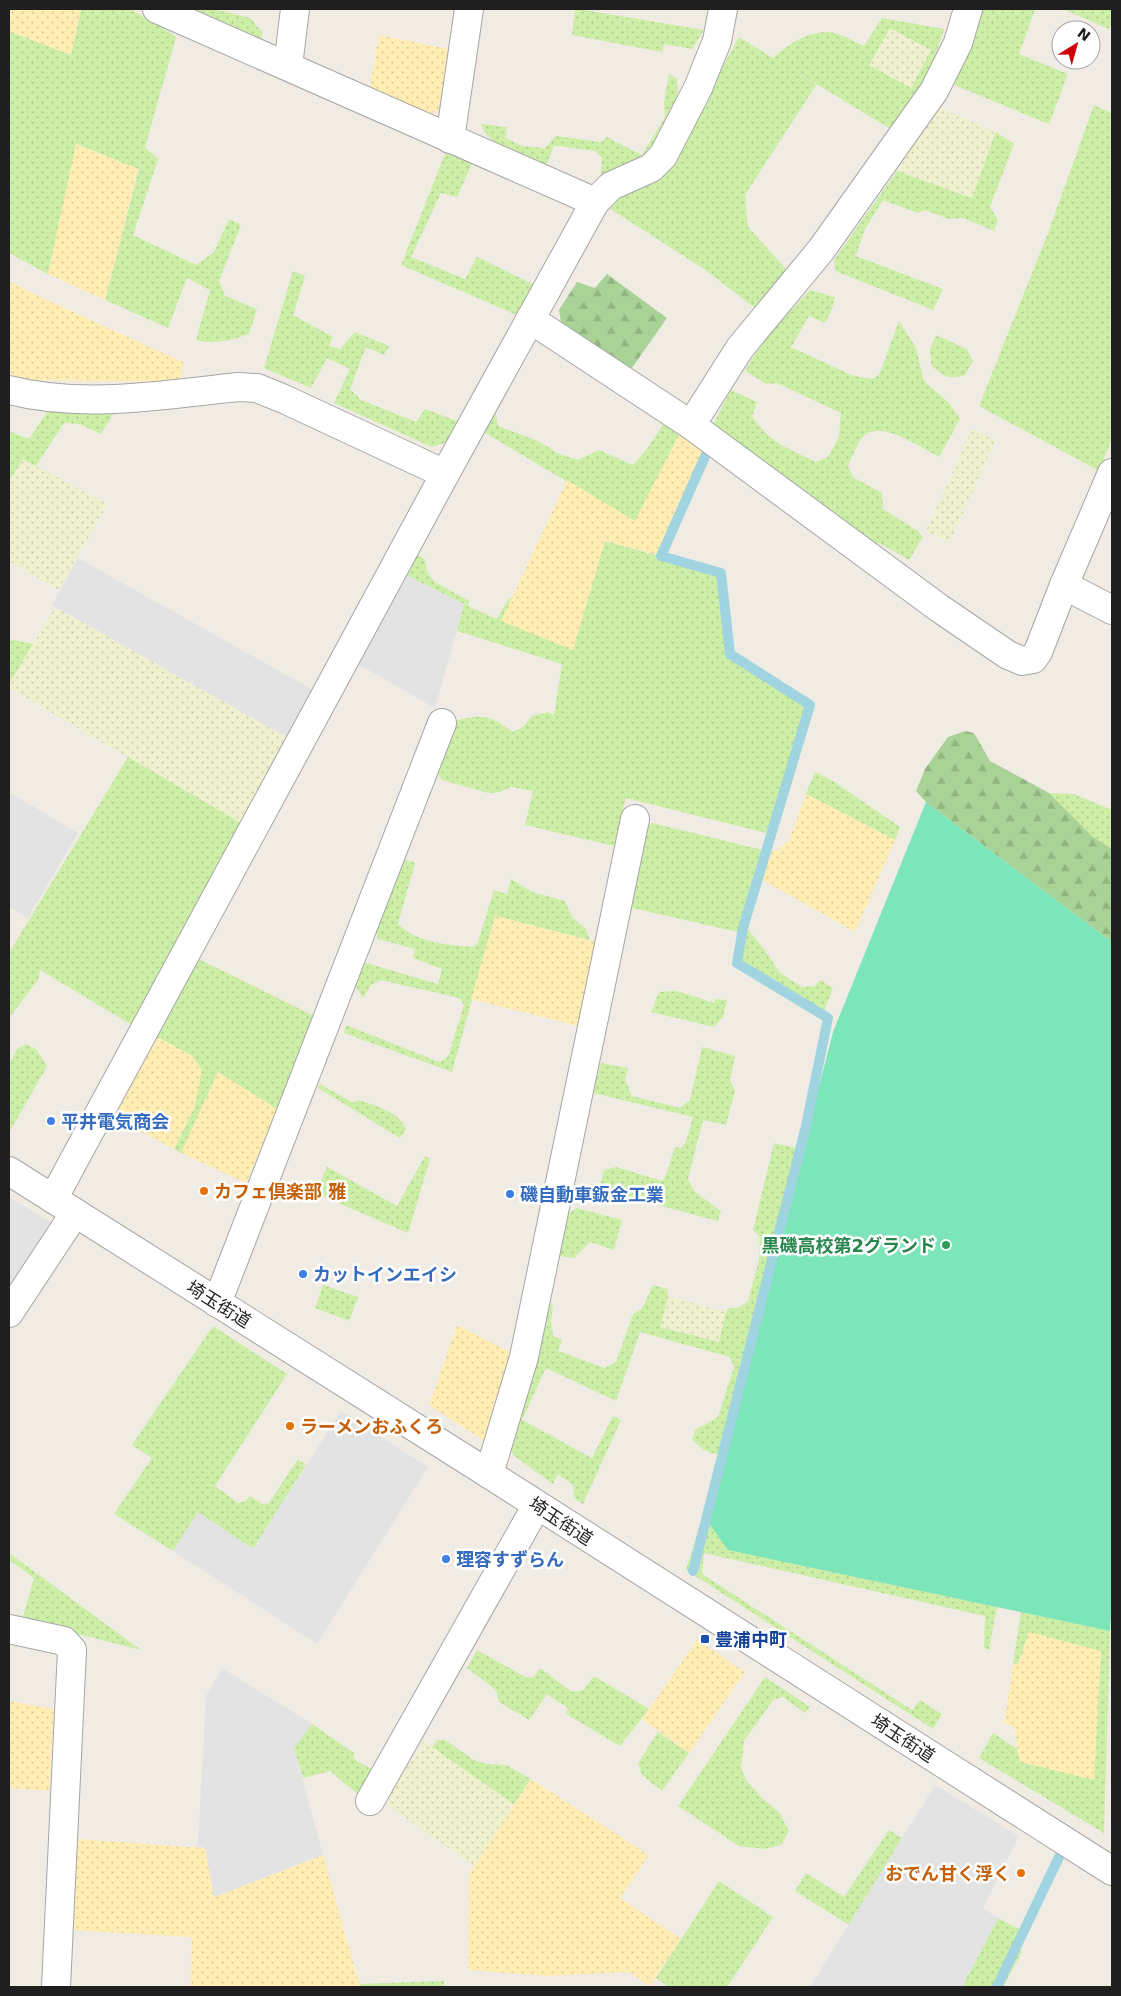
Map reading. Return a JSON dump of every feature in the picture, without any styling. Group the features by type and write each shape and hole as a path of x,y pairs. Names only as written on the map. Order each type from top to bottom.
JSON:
{"street":[{"path":"157,9 595,202"},
{"path":"288,66 295,9"},
{"path":"450,139 469,9"},
{"path":"9,1312 445,474 595,202 611,186 651,168 663,156 698,88 717,42 723,9"},
{"path":"692,425 740,348 821,250 934,91 958,43 968,9"},
{"path":"530,319 692,425 938,608 1008,655 1022,662 1033,659 1038,652 1064,585 1112,473"},
{"path":"9,390 27,395 88,401 238,387 257,388 445,474"},
{"path":"1064,585 1112,610"},
{"path":"216,1303 442,723"},
{"path":"489,1474 524,1357 636,819"},
{"name":"埼玉街道","path":"9,1172 489,1474 1112,1872"},
{"path":"370,1801 537,1506"},
{"path":"9,1629 64,1641 72,1650 56,1987"}],"green space":[{"path":"81,9 129,9 161,26 176,37 145,147 158,159 133,235 196,265 214,252 229,219 241,225 219,281 225,296 257,309 249,334 222,341 208,342 196,340 210,290 187,278 168,328 105,300 141,161 138,169 77,144 48,274 9,253 9,31 71,55"},
{"path":"197,9 215,9 250,18 262,32 262,42 196,15"},
{"path":"575,9 704,30 692,49 664,44 662,52 572,35"},
{"path":"983,9 1035,9 1019,54 1051,67 1051,70 1058,70 1068,74 1049,124 954,85 951,79"},
{"path":"1063,9 1112,9 1112,22 1109,29 1101,26 1101,20 1088,20"},
{"path":"882,18 944,29 933,62 918,95 894,131 800,74 816,85 745,195 748,227 787,270 759,311 704,269 609,208 617,194 704,101 739,37 773,58 798,40 812,34 828,32 837,34 864,46","holes":["890,28 931,50 911,88 869,65"]},
{"path":"890,27 931,50 911,89 869,65"},
{"path":"669,74 677,79 678,102 646,158 624,168 601,174 602,158 595,151 559,146 554,146 546,165 499,145 485,132 481,124 507,127 506,138 522,146 545,148 556,136 601,142 607,137 642,155 665,117 664,102"},
{"path":"1094,105 1112,113 1112,438 1099,471 979,406 1048,233"},
{"path":"936,106 996,132 972,198 897,171"},
{"path":"996,132 1014,144 990,207 998,220 994,231 963,218 949,219 925,210 918,213 883,200 864,231 856,256 943,289 933,310 835,271 834,260 897,171 972,198"},
{"path":"447,149 473,161 457,197 441,193 411,257 465,279 477,257 535,285 519,316 401,265"},
{"path":"293,271 305,276 293,315 333,337 329,346 340,349 355,332 389,346 384,355 366,347 350,389 361,400 416,422 425,409 462,423 450,441 432,447 334,403 350,369 327,358 311,388 264,368"},
{"path":"607,274 667,318 629,372 561,322 559,310 577,282 595,288"},
{"path":"810,290 835,297 832,309 825,323 809,316 791,347 851,375 872,379 879,375 899,321 916,348 924,381 950,404 960,419 939,457 900,436 878,431 869,432 862,438 848,466 853,477 882,493 883,509 918,531 923,537 909,560 879,543 870,546 710,430 731,390 757,402 752,416 766,433 780,444 816,462 828,457 839,437 841,413 777,383 766,384 745,371 762,342"},
{"path":"936,335 967,349 973,361 965,375 946,376 931,365 930,349"},
{"path":"495,410 498,426 538,441 559,454 578,460 599,450 633,465 647,449 666,420 681,431 635,522 480,430"},
{"path":"48,411 114,413 101,434 79,424 64,423 36,466 23,459 9,481 9,431 29,439"},
{"path":"972,429 996,440 950,542 926,531"},
{"path":"23,459 108,504 58,590 9,561 9,481"},
{"path":"605,541 721,573 730,654 810,705 766,833 626,798 614,846 525,825 533,791 511,787 500,792 488,793 442,780 435,770 454,721 471,717 484,717 498,722 512,732 523,727 532,716 548,712 554,715 562,664 457,631 464,604 406,575 416,554 425,559 427,572 435,582 469,601 468,606 497,619 508,600 525,586 580,625"},
{"path":"55,607 288,738 243,824 9,688 9,684"},
{"path":"9,639 33,644 9,684"},
{"path":"965,731 974,733 990,761 1049,793 1093,837 1112,849 1112,942 926,802 916,791 925,769 948,737"},
{"path":"128,757 243,824 132,1025 40,970 38,980 9,1018 9,953"},
{"path":"815,772 833,781 900,827 895,840 806,794"},
{"path":"1049,793 1074,794 1112,810 1112,849 1093,837"},
{"name":"黒磯高校第2グランド","path":"926,802 1112,942 1112,1597 1110,1631 728,1550 708,1522 833,1032"},
{"path":"652,823 767,851 761,879 746,927 780,973 802,987 815,986 820,980 833,988 823,1014 737,963 742,933 628,907 642,830"},
{"path":"404,859 415,863 398,924 423,939 443,944 473,947 478,942 494,890 507,894 511,879 532,892 565,901 572,917 586,929 590,940 495,916 452,1072 344,1033 346,1025 439,1062 448,1057 464,1005 459,998 381,980 371,985 363,998 355,985 363,962 438,984 442,969 413,958 415,949 378,939 375,929"},
{"path":"195,957 316,1017 278,1110 218,1072 181,1153 174,1149 195,1106 154,1035"},
{"path":"677,991 714,1003 715,999 727,1000 723,1017 714,1027 651,1012 659,992"},
{"path":"26,1044 36,1049 47,1066 9,1133 9,1065 17,1049"},
{"path":"702,1047 735,1056 730,1080 735,1091 726,1125 703,1120 688,1179 694,1191 721,1211 718,1221 599,1189 604,1170 616,1167 662,1181 666,1175 675,1147 681,1148 686,1142 693,1117 593,1093 601,1063 628,1068 625,1080 632,1096 680,1108 690,1100"},
{"path":"320,1084 353,1103 358,1100 392,1113 406,1129 400,1138 318,1088"},
{"path":"774,1143 801,1149 726,1458 704,1450 692,1440 695,1430 718,1417 734,1367 730,1357 640,1332 616,1401 546,1368 522,1420 592,1458 613,1416 621,1420 583,1504 574,1498 573,1485 558,1474 553,1484 513,1455 510,1435 548,1299 553,1307 551,1320 553,1336 562,1340 558,1351 605,1368 616,1362 633,1314 642,1309 653,1285 667,1289 668,1296 660,1327 719,1342 726,1312 729,1308 738,1308 748,1301 759,1260 760,1237 753,1230"},
{"path":"425,1156 430,1159 408,1233 315,1193 327,1167 397,1206"},
{"path":"576,1208 622,1220 614,1250 590,1242 574,1258 559,1256 567,1215"},
{"path":"323,1285 358,1297 349,1321 315,1308"},
{"path":"668,1296 726,1312 719,1342 660,1327"},
{"path":"213,1326 287,1374 215,1486 238,1503 246,1501 250,1496 262,1504 269,1503 298,1459 306,1465 253,1549 198,1513 173,1551 114,1514 152,1458 132,1445"},
{"path":"701,1521 708,1522 728,1550 997,1607 989,1650 984,1648 985,1616 704,1553 702,1574 912,1710 920,1700 942,1714 933,1729 686,1570"},
{"path":"9,1553 141,1650 22,1620 34,1578 9,1560"},
{"path":"1021,1612 1110,1631 1104,1833 979,1758 993,1733 1017,1749 1020,1762 1018,1664 1013,1664"},
{"path":"477,1650 527,1678 534,1677 540,1668 572,1692 583,1690 594,1676 649,1709 620,1746 566,1714 568,1708 547,1694 529,1720 499,1702 496,1690 467,1668"},
{"path":"765,1677 810,1707 805,1713 783,1697 773,1700 744,1741 741,1768 746,1780 763,1799 779,1812 789,1831 781,1845 764,1849 739,1846 678,1806"},
{"path":"312,1724 354,1753 354,1759 376,1772 361,1797 330,1771 303,1778 294,1748"},
{"path":"658,1732 689,1753 662,1791 642,1775 638,1763"},
{"path":"437,1740 445,1740 474,1760 488,1764 506,1765 531,1779 514,1804 432,1747"},
{"path":"424,1741 514,1804 474,1866 384,1803"},
{"path":"889,1830 902,1838 849,1925 795,1891 806,1873 844,1897"},
{"path":"719,1881 773,1917 727,1987 669,1987 656,1978"},
{"path":"998,1918 1021,1930 1015,1943 1022,1952 1003,1987 962,1987"},
{"path":"444,1981 444,1987 360,1987 359,1984"}],"sand":[{"path":"9,9 81,9 71,55 9,31"},
{"path":"379,35 448,49 441,109 424,116 369,91"},
{"path":"76,144 138,169 105,300 48,274"},
{"path":"9,281 183,362 180,382 19,380 9,378"},
{"path":"681,431 705,447 658,555 605,541 573,650 501,621 567,480 635,521"},
{"path":"806,794 895,840 855,932 761,879 767,851 778,850 789,840"},
{"path":"495,916 600,943 583,1027 471,999"},
{"path":"154,1035 192,1056 202,1070 195,1106 174,1149 112,1116"},
{"path":"218,1072 278,1110 246,1183 181,1153"},
{"path":"457,1325 512,1353 486,1442 429,1405"},
{"path":"1029,1632 1101,1651 1094,1780 1020,1762 1016,1728 1004,1723 1013,1664 1018,1664"},
{"path":"697,1640 745,1672 689,1753 642,1719"},
{"path":"9,1701 54,1709 49,1791 9,1788"},
{"path":"531,1779 649,1855 620,1898 681,1939 650,1986 629,1972 548,1976 468,1970 469,1874"},
{"path":"75,1839 205,1848 215,1897 323,1855 360,1987 190,1987 192,1937 69,1930"}],"shaded area":[{"path":"78,558 315,691 288,738 52,605"},
{"path":"406,575 464,604 435,708 356,663"},
{"path":"9,792 78,833 28,918 9,907"},
{"path":"9,1197 51,1222 9,1287"},
{"path":"341,1411 428,1467 317,1644 173,1551 198,1512 253,1549"},
{"path":"222,1668 312,1724 294,1748 323,1855 214,1897 205,1848 198,1846 206,1696"},
{"path":"935,1785 1019,1836 983,1908 998,1918 962,1987 810,1987"}],"waterway":[{"path":"693,1571 806,1126 828,1018 737,963 743,928 810,705 730,654 721,573 661,556 707,452 706,442"},
{"path":"997,1987 1059,1857"}],"place":[{"name":"平井電気商会","path":"51,1121"},
{"name":"カフェ倶楽部 雅","path":"204,1191"},
{"name":"磯自動車鈑金工業","path":"510,1194"},
{"name":"黒磯高校第2グランド","path":"946,1245"},
{"name":"カットインエイシ","path":"303,1274"},
{"name":"ラーメンおふくろ","path":"290,1426"},
{"name":"理容すずらん","path":"446,1559"},
{"name":"豊浦中町","path":"705,1639"},
{"name":"おでん甘く浮く","path":"1021,1873"}]}
